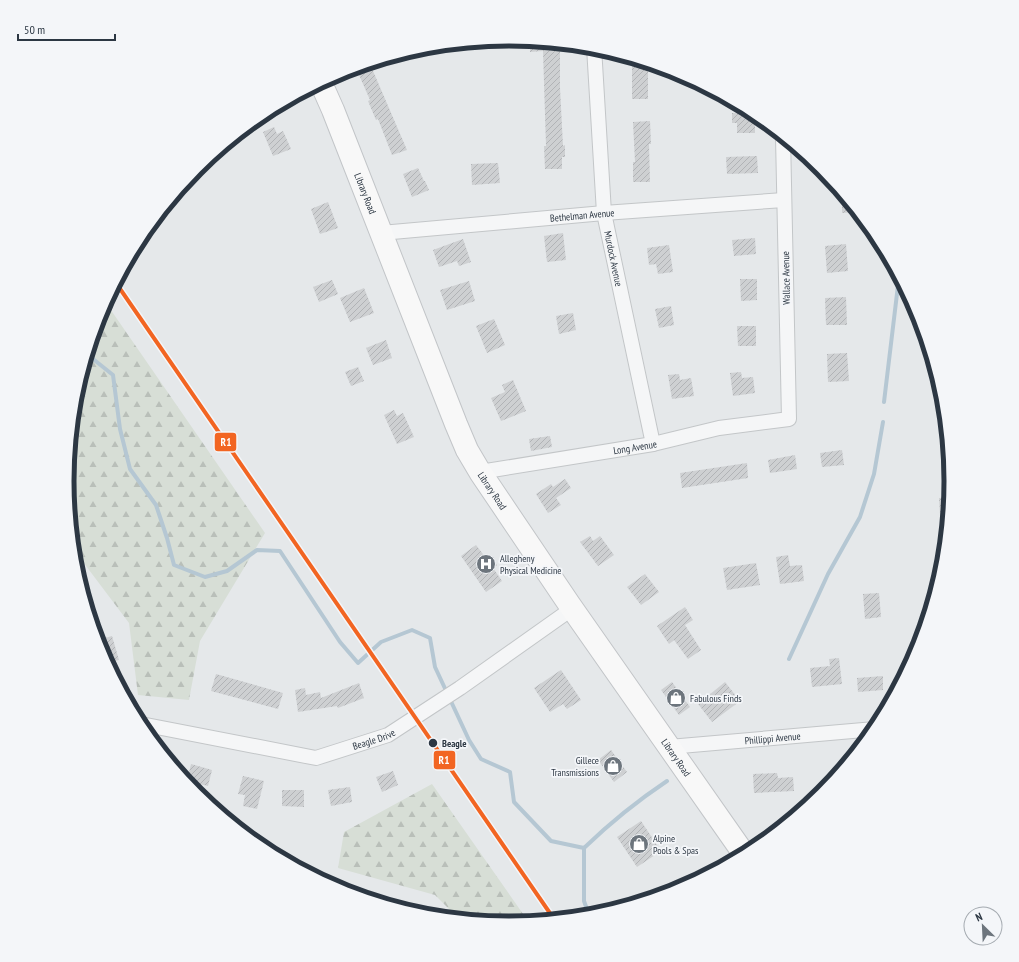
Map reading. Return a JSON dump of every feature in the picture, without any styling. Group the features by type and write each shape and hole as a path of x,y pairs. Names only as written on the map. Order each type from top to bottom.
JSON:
{"main road":[{"name":"Library Road","path":"323,88 467,450 480,472 573,608 741,849"}],"street":[{"name":"Murdock Avenue","path":"594,54 604,213 653,444"},
{"name":"Wallace Avenue","path":"784,144 789,419"},
{"name":"Bethelman Avenue","path":"381,233 604,213 784,200"},
{"name":"Long Avenue","path":"480,472 653,444 719,428 789,419"},
{"name":"Beagle Drive","path":"150,726 316,758 388,735 460,688 573,608"},
{"name":"Phillippi Avenue","path":"669,747 866,730"}],"green space":[{"path":"110,309 265,533 200,641 189,700 138,695 129,623 82,561 75,509 74,481 78,424 89,368"},
{"path":"432,784 524,915 481,915 452,912 435,895 338,868 344,832"}],"building":[{"path":"530,47 563,50 563,51 560,51 563,146 565,145 565,157 562,157 562,169 545,169 544,146 546,146 543,51 530,52"},
{"path":"632,64 648,69 648,99 632,99"},
{"path":"372,68 407,150 392,155 378,119 376,120 368,101 370,100 358,73"},
{"path":"732,113 742,113 755,122 755,133 737,133 737,123 732,123"},
{"path":"650,121 650,182 633,182 633,162 635,162 633,122"},
{"path":"274,127 277,134 283,131 291,149 273,156 263,132"},
{"path":"757,156 758,173 727,174 726,157"},
{"path":"498,163 500,183 472,185 471,164"},
{"path":"418,168 429,190 412,197 403,174"},
{"path":"842,200 852,212 842,213"},
{"path":"328,202 338,228 320,234 311,209"},
{"path":"563,233 566,260 547,262 544,236"},
{"path":"755,238 756,254 734,256 732,240"},
{"path":"463,239 471,262 459,266 457,261 439,267 433,250"},
{"path":"846,244 848,271 827,273 825,246"},
{"path":"669,245 673,272 658,274 656,264 649,265 647,248"},
{"path":"740,279 757,279 757,300 741,301"},
{"path":"332,280 338,294 319,302 313,287"},
{"path":"469,281 475,301 447,310 440,290"},
{"path":"364,288 374,313 350,322 340,298"},
{"path":"846,297 847,325 826,325 825,298"},
{"path":"671,306 674,325 659,328 655,309"},
{"path":"573,313 576,330 559,334 556,316"},
{"path":"494,319 505,345 487,353 476,326"},
{"path":"737,326 756,326 756,346 738,346"},
{"path":"386,340 392,358 373,365 366,348"},
{"path":"847,353 849,381 828,382 827,354"},
{"path":"358,367 364,381 351,386 345,372"},
{"path":"741,372 742,378 753,377 755,393 733,396 730,373"},
{"path":"679,374 680,380 691,378 694,396 672,399 668,375"},
{"path":"513,380 526,411 501,421 491,398 505,392 502,385"},
{"path":"394,410 397,416 403,413 414,437 397,444 384,415"},
{"path":"550,436 552,447 531,451 529,439"},
{"path":"842,450 844,465 822,467 820,453"},
{"path":"795,455 797,469 770,473 768,460"},
{"path":"747,463 748,478 682,488 680,473"},
{"path":"565,479 571,488 556,498 561,505 548,513 536,494 551,484 553,487"},
{"path":"939,498 944,498 942,530 941,530"},
{"path":"590,536 593,541 600,536 614,555 598,566 580,542"},
{"path":"476,545 486,558 490,555 497,565 493,568 502,581 486,592 461,556"},
{"path":"788,555 790,566 802,565 804,581 780,584 776,557"},
{"path":"756,563 760,585 727,590 723,568"},
{"path":"645,574 659,592 641,605 627,587"},
{"path":"879,593 881,617 865,619 863,594"},
{"path":"685,607 693,620 685,625 701,650 688,659 674,640 669,644 657,626"},
{"path":"112,636 119,660 114,661 105,638"},
{"path":"839,658 842,684 812,687 810,668 830,666 829,659"},
{"path":"561,670 581,700 567,709 563,704 550,712 534,688"},
{"path":"216,674 283,693 278,709 211,691"},
{"path":"883,676 883,690 858,692 857,678"},
{"name":"Fabulous Finds","path":"672,682 690,707 679,715 661,690"},
{"path":"725,682 740,701 712,722 698,704"},
{"path":"359,683 364,698 338,708 337,706 298,712 295,690 305,688 306,695 320,692 321,698"},
{"name":"Gillece Transmissions","path":"611,750 627,772 614,782 598,760"},
{"path":"191,764 212,770 208,786 197,783 188,775"},
{"path":"393,771 398,785 382,792 376,777"},
{"path":"777,773 778,778 793,777 794,791 754,793 753,774"},
{"path":"243,776 264,781 257,809 243,806 245,795 238,794"},
{"path":"350,787 352,802 331,806 328,790"},
{"path":"282,790 304,790 304,807 282,806"},
{"name":"Alpine Pools & Spas","path":"641,821 661,851 637,867 617,837"}],"waterway":[{"path":"884,402 898,285"},
{"path":"92,358 113,375 120,429 130,469 156,505 174,565 205,577 227,571 257,550 280,551 340,642 358,663 381,642 412,630 430,638 435,667 469,740 481,759 510,772 514,802 551,841 584,848 584,901 587,909"},
{"path":"789,659 828,574 860,517 874,474 883,422"},
{"path":"584,848 645,796 667,781"}],"transit line":[{"name":"R1","path":"119,288 550,914"}],"place":[{"name":"Allegheny Physical Medicine","path":"486,564"},
{"name":"Fabulous Finds","path":"676,698"},
{"name":"Beagle","path":"433,743"},
{"name":"Gillece Transmissions","path":"613,766"},
{"name":"Alpine Pools & Spas","path":"639,844"}]}
